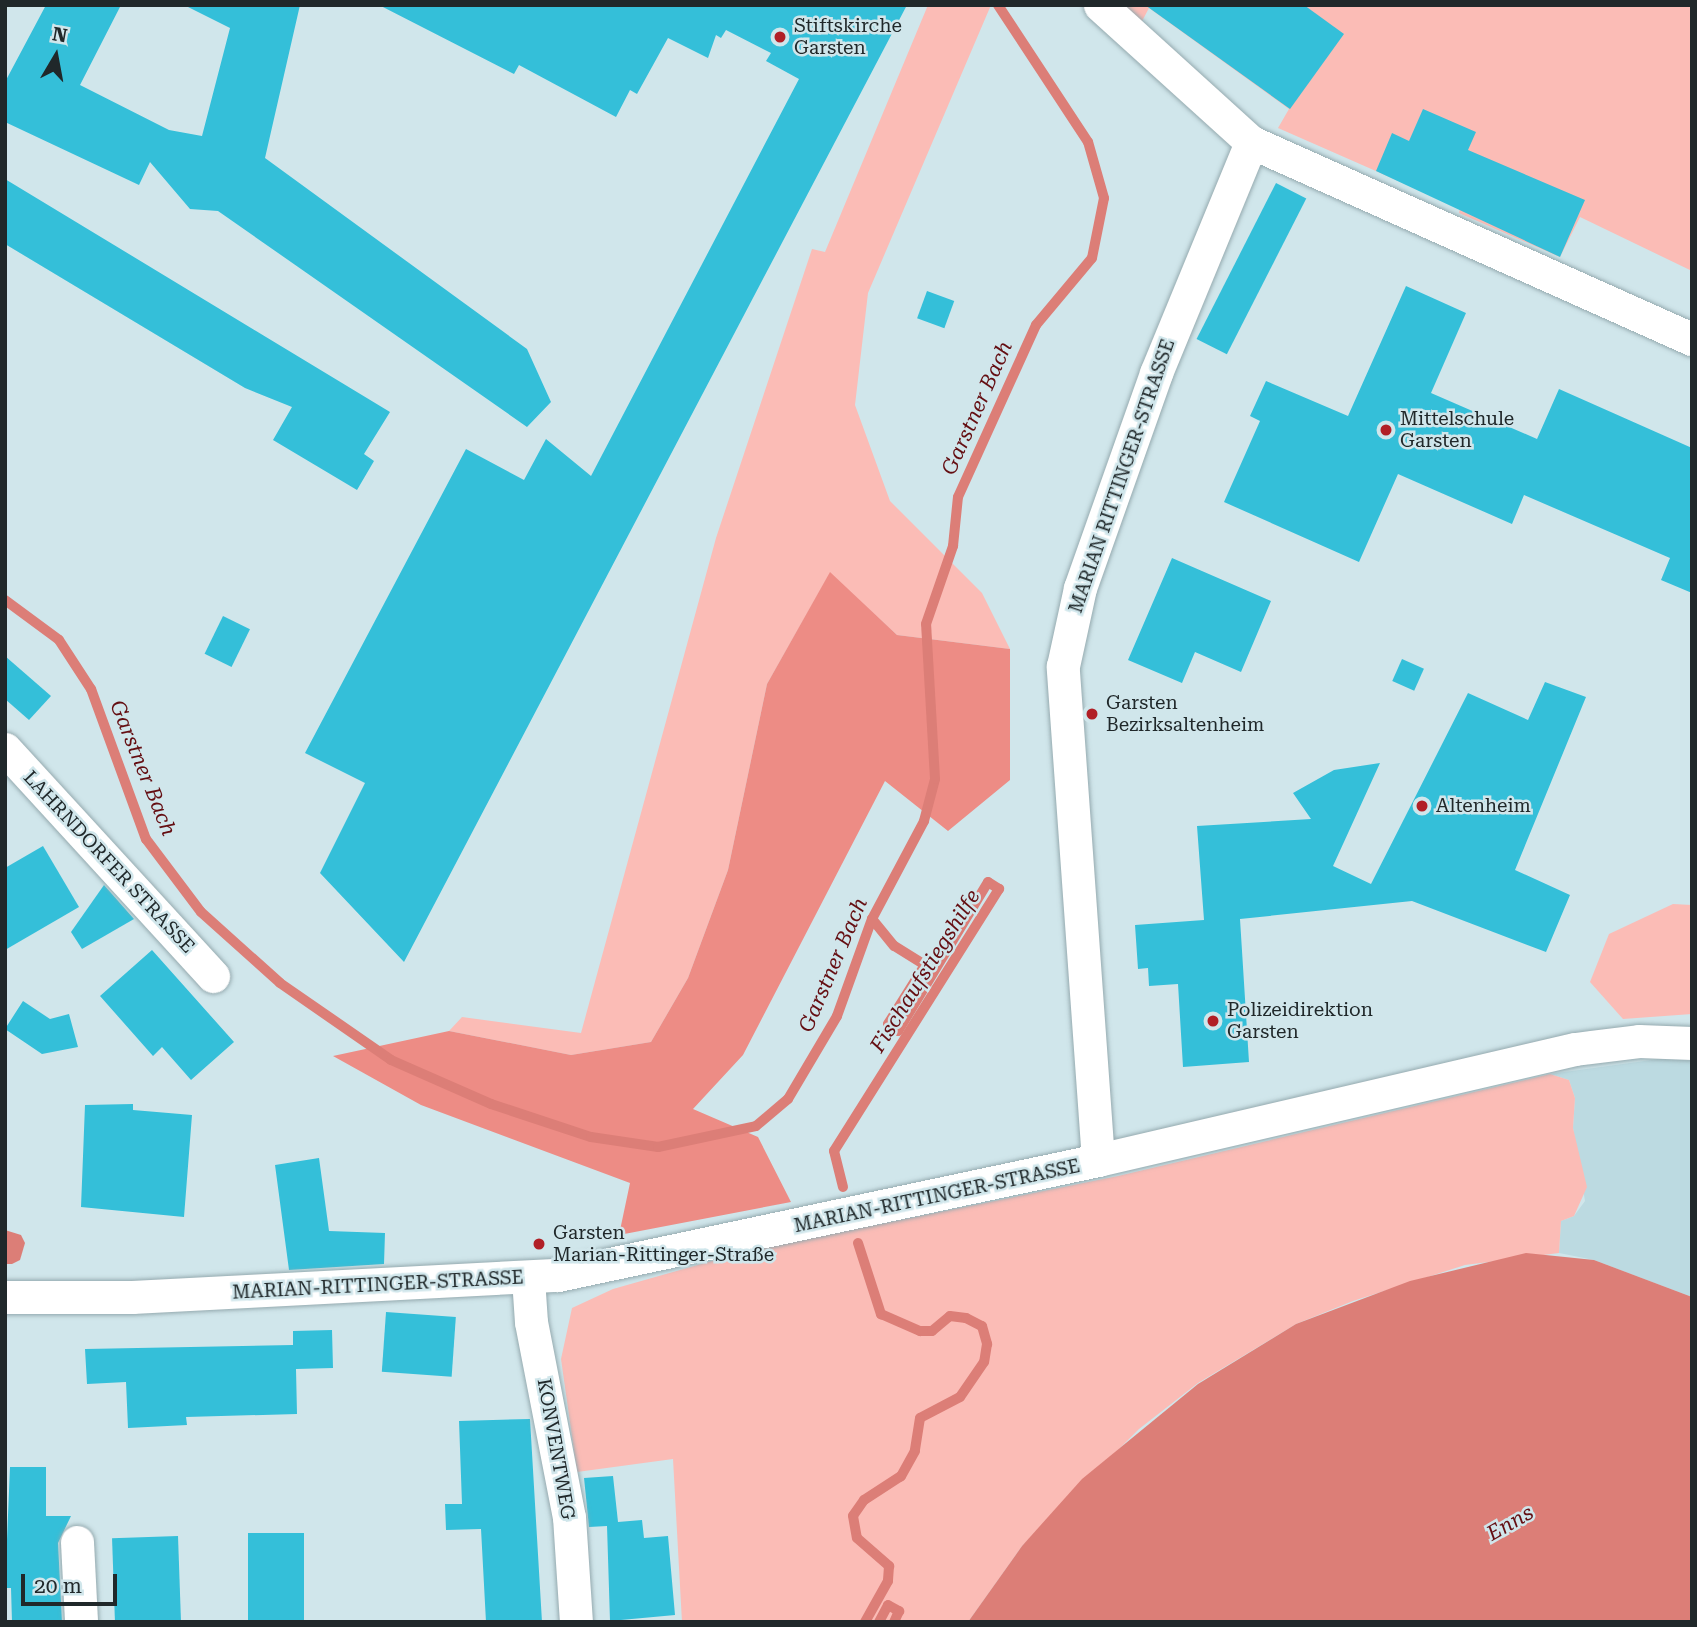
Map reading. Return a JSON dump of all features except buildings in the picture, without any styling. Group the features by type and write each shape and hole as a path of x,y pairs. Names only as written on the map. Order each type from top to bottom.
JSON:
{"street":[{"path":"1100,5 1251,142 1692,339"},
{"name":"MARIAN RITTINGER-STRASSE","path":"1098,1160 1063,666 1080,588 1156,373 1251,142"},
{"name":"LAHRNDORFER STRASSE","path":"5,749 213,976"},
{"name":"MARIAN-RITTINGER-STRASSE","path":"5,1297 528,1278 681,1252 1098,1160 1576,1049 1639,1041 1692,1043"},
{"name":"KONVENTWEG","path":"528,1278 531,1322 569,1517 576,1622"},
{"path":"77,1542 81,1622"}],"shaded area":[{"path":"928,5 991,5 868,293 855,405 890,501 982,593 1010,649 897,635 830,573 767,684 728,870 688,978 651,1042 571,1055 449,1031 462,1017 581,1033 716,538 812,249 825,252"},
{"path":"1118,5 1692,5 1692,271 1580,217 1560,257 1459,213 1460,208 1278,128 1289,109 1149,8 1140,25"},
{"path":"830,572 897,635 1010,649 1010,780 948,831 885,781 743,1055 693,1109 758,1137 791,1202 619,1235 630,1183 421,1105 333,1056 449,1031 571,1055 651,1042 688,978 728,870 767,684"},
{"path":"1673,904 1692,905 1692,1014 1623,1019 1590,982 1609,934"},
{"path":"1666,1058 1692,1061 1692,1297 1594,1260 1559,1253 1561,1221 1574,1216 1585,1201 1573,1128 1575,1098 1569,1080 1550,1074"},
{"path":"1550,1074 1569,1080 1575,1098 1573,1128 1587,1187 1574,1216 1561,1221 1559,1253 1465,1265 1353,1301 1296,1324 1198,1383 1139,1429 1022,1546 968,1622 682,1622 673,1459 577,1472 561,1359 572,1308 613,1289 747,1251 1118,1176"}],"water":[{"path":"5,1230 21,1235 25,1243 20,1260 12,1264 5,1264"},
{"name":"Enns","path":"1526,1253 1594,1260 1692,1297 1692,1622 968,1622 1022,1546 1082,1479 1198,1384 1296,1324 1410,1281"}],"waterway":[{"name":"Garstner Bach","path":"5,600 59,640 91,689 146,839 201,912 280,983 391,1060 491,1104 591,1137 658,1147 756,1126 788,1099 837,1016 872,919 924,821 935,779 926,624 953,546 958,497 1036,325 1092,258 1104,198 1088,142 998,5"},
{"name":"Fischaufstiegshilfe","path":"843,1187 834,1151 999,889 988,882 898,1031 888,1024 925,965 894,946 872,919"},
{"name":"Fischaufstiegshilfe","path":"858,1243 881,1314 920,1331 932,1331 950,1316 966,1318 982,1326 987,1344 984,1362 960,1397 920,1418 915,1451 901,1476 864,1500 853,1516 857,1538 889,1566 888,1581 865,1622"},
{"name":"Fischaufstiegshilfe","path":"879,1622 888,1605 899,1611 894,1622"}],"place":[{"name":"Stiftskirche Garsten","path":"780,37"},
{"name":"Mittelschule Garsten","path":"1386,430"},
{"name":"Garsten Bezirksaltenheim","path":"1092,714"},
{"name":"Altenheim","path":"1422,806"},
{"name":"Polizeidirektion Garsten","path":"1213,1021"},
{"name":"Garsten Marian-Rittinger-Straße","path":"539,1244"}]}
